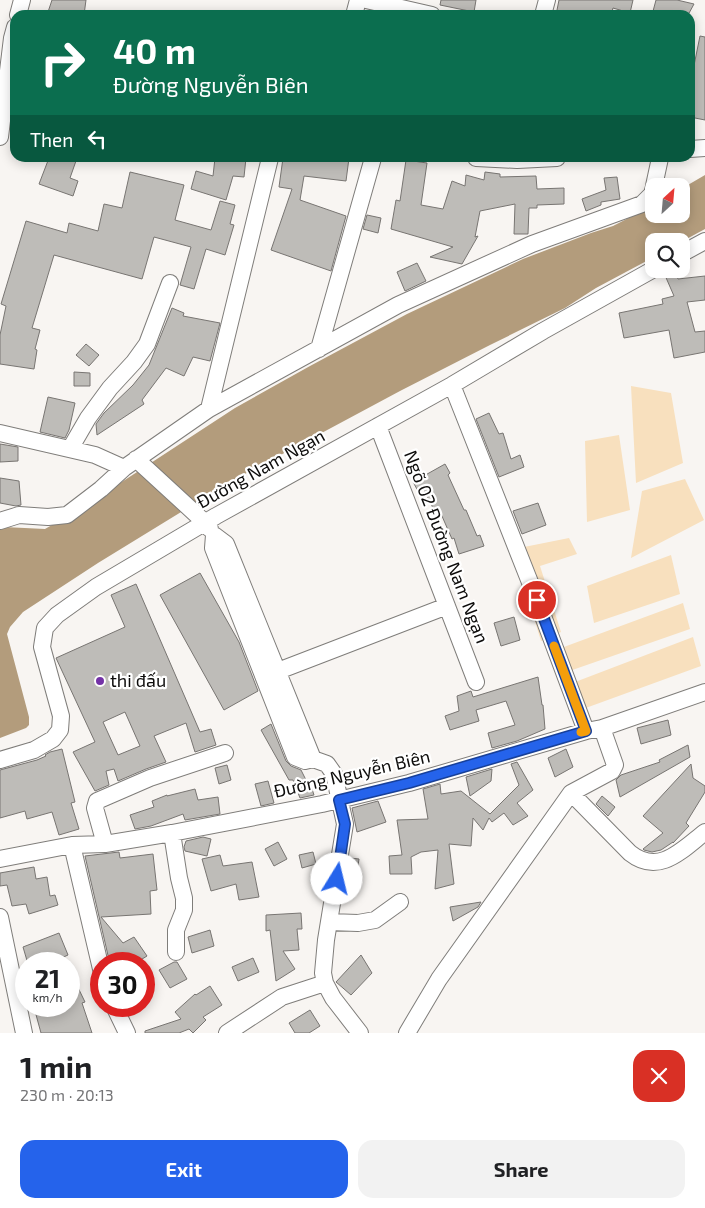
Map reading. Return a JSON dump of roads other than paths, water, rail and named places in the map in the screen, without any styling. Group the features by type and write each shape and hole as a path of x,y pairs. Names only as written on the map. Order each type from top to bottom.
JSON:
{"street":[{"path":"366,0 410,10"},
{"path":"0,137 10,43"},
{"path":"210,409 269,162"},
{"path":"319,349 372,162"},
{"path":"656,178 659,162"},
{"path":"0,521 19,515 48,517 66,515 210,409 398,305 532,244 642,204 645,201"},
{"path":"690,249 705,241"},
{"name":"Đường Nam Ngạn","path":"0,760 34,750 53,740 60,730 61,716 42,647 45,628 58,615 96,587 645,274"},
{"path":"70,449 88,418 110,388 134,362 147,344 170,283"},
{"path":"407,1033 438,979 571,794 612,771 615,765 594,729 537,600 452,385"},
{"name":"Ngõ 02 Đường Nam Ngạn","path":"378,426 476,682"},
{"path":"0,433 134,464 226,544 313,759"},
{"path":"206,525 295,757 305,761 313,759 327,764 334,774 345,824 326,940 323,973 325,983 333,998 360,1033"},
{"path":"278,671 447,606"},
{"name":"Đường Nguyễn Biên","path":"0,859 72,845 105,844 172,833 339,800 409,783 594,729 705,692"},
{"path":"105,844 95,808 97,801 150,778 225,753"},
{"path":"571,794 630,853 646,862 667,859 705,832"},
{"path":"172,833 184,898 184,910 176,930 176,952"},
{"path":"72,845 97,952"},
{"path":"329,922 358,924 375,920 400,902"},
{"path":"0,917 24,1033"},
{"path":"227,1033 282,997 325,983"},
{"path":"119,1017 127,1033"}],"place":[{"name":"thi đấu","path":"100,681"}]}
